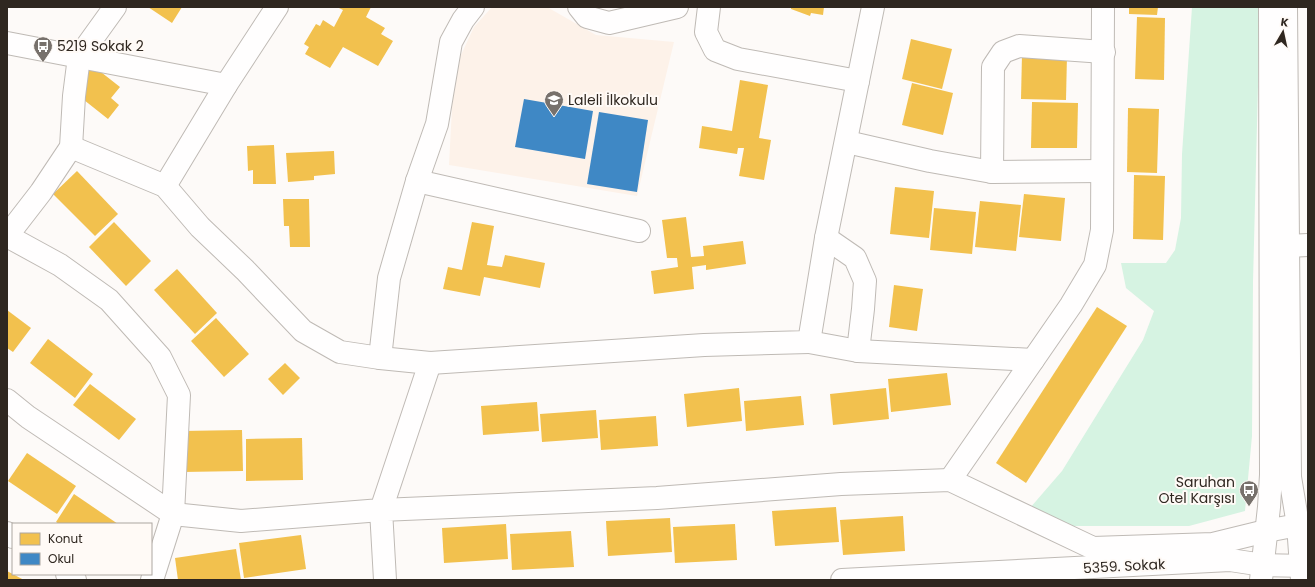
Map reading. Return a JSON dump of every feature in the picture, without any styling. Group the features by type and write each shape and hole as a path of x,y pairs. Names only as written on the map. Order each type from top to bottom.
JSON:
{"street":[{"path":"115,7 79,57 74,96 71,147 7,236 60,265 109,300 160,357 179,395 173,514 152,580"},
{"path":"165,186 226,85 276,7"},
{"path":"380,358 389,278 417,181 437,124 451,42 463,20 473,7"},
{"path":"579,7 587,17 609,23 677,7"},
{"path":"709,7 706,32 715,50 738,59 858,81"},
{"path":"809,342 826,238 847,142 873,7"},
{"path":"950,480 1071,305 1096,265 1102,230 1104,52 1103,7"},
{"path":"1262,573 1271,475 1270,7"},
{"path":"1286,7 1298,245 1290,476 1304,571"},
{"path":"7,43 226,85"},
{"path":"992,172 993,67 1003,52 1019,46 1104,52"},
{"path":"847,142 930,161 992,172 1102,171"},
{"path":"71,147 165,186 200,227 245,270 302,331 340,352 430,363 704,345 809,342 858,351 1033,360"},
{"path":"417,181 639,231"},
{"path":"826,238 855,258 865,281 864,309 858,351"},
{"path":"385,580 381,510 430,363"},
{"path":"7,400 28,417 173,514 242,521 381,510 657,498 841,484 950,480 1093,548 1213,544 1298,525"},
{"name":"5359. Sokak","path":"842,580 1230,560 1262,573 1304,571"}],"shaded area":[{"name":"Laleli İlkokulu","path":"492,7 547,7 596,35 674,42 637,196 449,165 454,70 474,27"}],"green space":[{"path":"1192,7 1260,7 1253,282 1252,436 1245,511 1189,526 1071,526 1030,508 1062,471 1143,340 1154,311 1126,288 1121,263 1166,263 1175,250 1181,218 1182,154"}],"building: Konut":[{"path":"148,7 182,7 172,23"},
{"path":"337,7 371,7 366,17 385,28 381,34 393,41 378,66 343,47 330,68 305,54 309,47 304,44 316,24 320,26 323,20 334,27 343,10"},
{"path":"791,7 824,7 823,15 811,13 810,16 791,9"},
{"path":"1129,7 1158,7 1157,15 1129,14"},
{"path":"1137,17 1165,18 1164,80 1135,79"},
{"path":"911,39 952,49 942,89 902,79"},
{"path":"1022,54 1067,55 1066,100 1021,99"},
{"path":"92,65 120,87 111,98 119,105 108,119 79,96 86,87 79,81"},
{"path":"740,80 768,85 759,138 771,140 764,180 739,176 744,148 738,148 737,154 699,148 702,126 732,131"},
{"path":"912,83 953,93 943,135 902,125"},
{"path":"1032,102 1078,103 1077,148 1031,148"},
{"path":"1128,108 1159,109 1157,173 1127,172"},
{"path":"274,145 276,184 253,184 253,170 248,171 247,146"},
{"path":"334,151 335,174 314,176 314,180 288,182 286,153"},
{"path":"77,171 118,214 95,236 53,194"},
{"path":"1134,175 1165,176 1163,240 1133,239"},
{"path":"895,187 934,191 929,238 890,234"},
{"path":"1024,194 1065,198 1061,241 1019,237"},
{"path":"283,199 309,199 310,247 290,247 289,226 284,226"},
{"path":"980,201 1021,205 1016,251 975,247"},
{"path":"934,208 976,212 972,254 930,250"},
{"path":"686,217 691,257 704,256 703,246 743,241 746,264 706,270 706,265 692,267 694,289 654,294 651,271 678,267 677,258 667,258 662,220"},
{"path":"114,222 151,261 126,286 89,247"},
{"path":"472,222 494,226 487,265 502,267 505,255 545,263 540,288 484,277 480,296 443,289 448,267 462,270"},
{"path":"177,269 217,313 195,334 154,290"},
{"path":"894,285 923,289 917,331 889,327"},
{"path":"1097,307 1127,326 1026,483 996,463"},
{"path":"7,310 31,328 13,352 7,348"},
{"path":"216,318 249,354 224,377 191,341"},
{"path":"48,339 93,374 75,398 30,363"},
{"path":"285,363 300,378 283,395 268,379"},
{"path":"947,373 951,405 891,412 888,379"},
{"path":"90,384 136,419 119,440 73,405"},
{"path":"739,388 742,421 687,427 684,394"},
{"path":"886,388 889,419 833,425 830,394"},
{"path":"801,396 804,425 746,431 744,401"},
{"path":"537,402 539,431 483,435 481,406"},
{"path":"596,410 598,438 542,442 540,414"},
{"path":"656,416 658,446 601,450 599,420"},
{"path":"242,430 243,471 183,472 182,431"},
{"path":"302,438 303,480 246,481 246,439"},
{"path":"27,453 76,486 57,514 8,481"},
{"path":"74,494 117,523 58,523 56,522"},
{"path":"836,507 839,542 775,546 772,511"},
{"path":"903,516 905,551 843,555 840,520"},
{"path":"670,518 672,552 608,556 606,521"},
{"path":"506,524 508,559 444,563 442,528"},
{"path":"735,524 737,560 675,563 673,527"},
{"path":"571,531 574,567 512,570 510,534"},
{"path":"301,535 306,569 244,578 239,543"},
{"path":"236,549 241,580 178,580 175,558"},
{"path":"7,571 24,580 7,580"}],"building: Okul":[{"path":"524,99 593,111 585,159 515,147"},
{"path":"599,112 648,120 637,192 587,184"}],"place":[{"name":"5219 Sokak 2","path":"43,63"},
{"name":"Laleli İlkokulu","path":"554,117"},
{"name":"Saruhan Otel Karşısı","path":"1249,507"}]}
